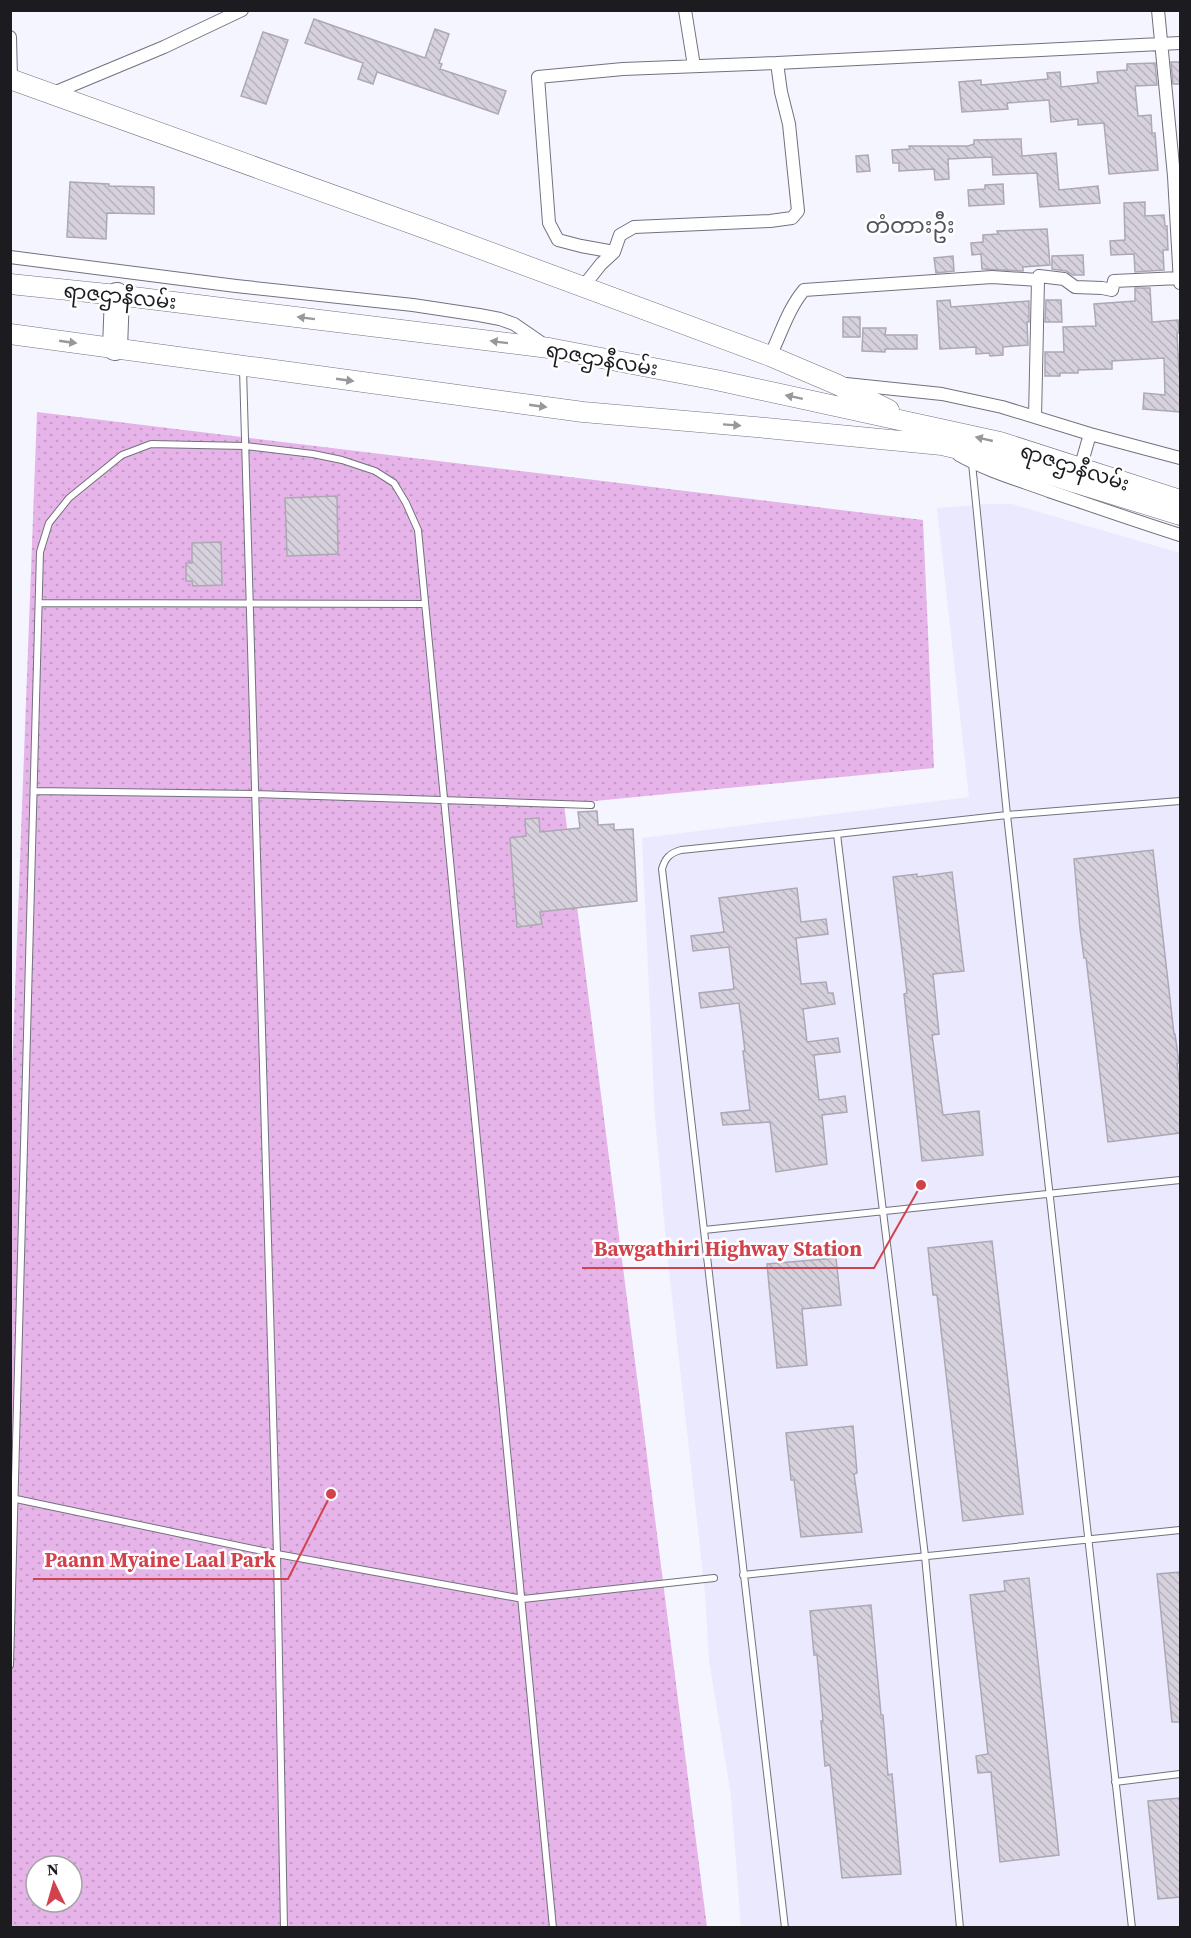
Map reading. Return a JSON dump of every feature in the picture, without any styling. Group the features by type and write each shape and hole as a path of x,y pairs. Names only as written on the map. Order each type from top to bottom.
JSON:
{"highway":[{"path":"115,348 117,295"}],"main road":[{"path":"13,82 427,229 771,356 836,384 914,422 942,445"},
{"name":"ရာဇဌာနီလမ်း","path":"10,284 549,348 716,380 1000,442 1180,500"},
{"name":"ရာဇဌာနီလမ်း","path":"10,334 583,412 942,445 996,458 1180,515"}],"street":[{"path":"51,94 242,10"},
{"path":"685,10 694,66"},
{"path":"1035,417 1038,280 1040,276 1064,279 1075,287 1107,290 1112,290 1114,281 1180,280 1177,176 1158,10"},
{"path":"10,37 13,82"},
{"path":"614,252 558,240 549,223 538,77 623,69 1180,43"},
{"path":"582,288 614,252 620,235 634,227 770,222 792,218 798,211 789,124 777,63"},
{"path":"10,257 236,286 413,305 489,317 514,324 549,348"},
{"path":"771,356 792,303 804,290 992,277 1038,280"},
{"path":"836,384 942,394 1002,407 1180,458"},
{"path":"1080,469 1090,434"},
{"path":"942,445 972,463 1180,535"}],"lane":[{"path":"242,366 277,1554 284,1928"},
{"path":"10,1665 40,552 49,523 69,498 123,455 151,444 245,446 342,460 375,471 394,483 418,530 553,1928"},
{"path":"972,463 1007,815 1132,1928"},
{"path":"39,603 425,604"},
{"path":"34,791 255,794 591,805"},
{"path":"785,1928 664,880 665,860 671,853 681,850 1007,815 1180,801"},
{"path":"837,834 925,1557 960,1928"},
{"path":"704,1230 1180,1180"},
{"path":"16,1499 277,1554 523,1599 714,1578"},
{"path":"743,1575 1180,1530"},
{"path":"1116,1782 1180,1774"}],"shaded area":[{"path":"37,412 923,520 934,768 564,804 707,1927 11,1928 10,1123"},
{"path":"1012,504 1180,553 1180,1927 741,1927 731,1796 709,1660 705,1592 667,1252 655,1118 642,838 969,797 937,508"}],"building":[{"path":"314,19 425,58 435,29 449,34 439,63 442,64 440,69 506,91 498,114 377,72 373,84 358,79 363,63 305,43"},
{"path":"263,32 288,40 266,104 241,96"},
{"path":"1171,62 1180,62 1180,84 1173,84"},
{"path":"1155,63 1157,85 1135,86 1138,116 1151,115 1158,170 1109,174 1104,123 1078,125 1078,119 1051,122 1049,100 1007,103 1008,109 962,112 959,82 981,80 981,85 1048,79 1047,73 1060,72 1061,87 1098,83 1097,72 1127,70 1127,64"},
{"path":"1021,139 1022,156 1056,153 1059,190 1098,186 1100,203 1040,207 1037,173 993,175 992,157 948,159 949,179 935,180 934,169 899,171 899,163 893,163 892,150 910,149 909,146 968,146 974,144 974,140"},
{"path":"868,155 870,171 857,172 856,156"},
{"path":"70,182 154,187 154,214 107,213 106,239 67,237"},
{"path":"1003,184 1004,204 969,206 968,190 985,189 985,185"},
{"path":"1145,202 1145,216 1164,215 1168,250 1163,250 1164,270 1135,272 1134,254 1111,255 1110,241 1125,240 1124,203"},
{"path":"1047,229 1050,265 1023,267 1023,271 982,269 981,254 972,255 971,243 983,242 983,235 998,234 997,231"},
{"path":"1083,255 1084,275 1073,275 1066,271 1052,269 1052,256"},
{"path":"953,256 954,271 936,273 934,258"},
{"path":"1135,288 1150,288 1152,322 1178,320 1180,412 1143,409 1144,393 1165,395 1164,358 1112,361 1112,369 1078,370 1078,373 1045,376 1045,352 1064,352 1063,327 1096,326 1094,304 1135,301"},
{"path":"950,300 951,307 1029,301 1028,345 1003,347 1003,355 990,356 989,353 976,354 976,347 940,349 937,301"},
{"path":"1046,300 1061,300 1062,322 1045,322"},
{"path":"843,317 860,317 860,337 843,337"},
{"path":"863,328 886,328 885,335 917,335 917,349 885,349 885,352 862,351"},
{"path":"337,496 338,554 287,556 285,498"},
{"path":"221,542 222,585 193,586 192,581 186,581 186,563 192,563 192,543"},
{"path":"597,811 598,825 614,824 614,830 633,829 637,901 540,912 542,924 517,927 510,838 526,836 525,819 539,818 540,832 580,828 578,812"},
{"path":"1153,850 1179,1063 1177,1063 1180,1090 1180,1133 1108,1142 1086,958 1084,958 1080,929 1074,859"},
{"path":"952,872 964,971 933,974 939,1034 932,1035 943,1115 979,1111 983,1155 922,1161 904,994 907,993 893,877 917,874 917,877"},
{"path":"797,888 801,922 826,919 828,934 796,938 801,984 826,982 828,993 833,993 835,1004 803,1009 807,1042 838,1038 840,1052 814,1055 819,1100 845,1096 847,1112 822,1115 827,1164 776,1172 770,1122 723,1125 721,1113 750,1110 739,1003 701,1008 699,993 734,989 729,947 693,951 691,936 724,932 719,898"},
{"path":"992,1241 1023,1514 963,1521 937,1295 933,1295 928,1248"},
{"path":"836,1258 841,1305 802,1309 807,1365 777,1368 767,1264"},
{"path":"853,1426 857,1473 854,1474 862,1532 801,1537 786,1433"},
{"path":"1180,1572 1180,1722 1172,1722 1157,1574"},
{"path":"1029,1578 1059,1855 1000,1862 991,1772 978,1773 976,1756 988,1754 970,1595 1005,1591 1004,1581"},
{"path":"871,1605 881,1715 883,1715 888,1775 892,1774 901,1874 842,1878 830,1765 825,1766 817,1655 814,1655 810,1611"},
{"path":"1180,1798 1180,1897 1158,1899 1148,1801"}],"place":[{"name":"Bawgathiri Highway Station","path":"921,1185"},
{"name":"Paann Myaine Laal Park","path":"331,1494"}],"district":[{"name":"တံတားဦး","path":"910,225"}]}
